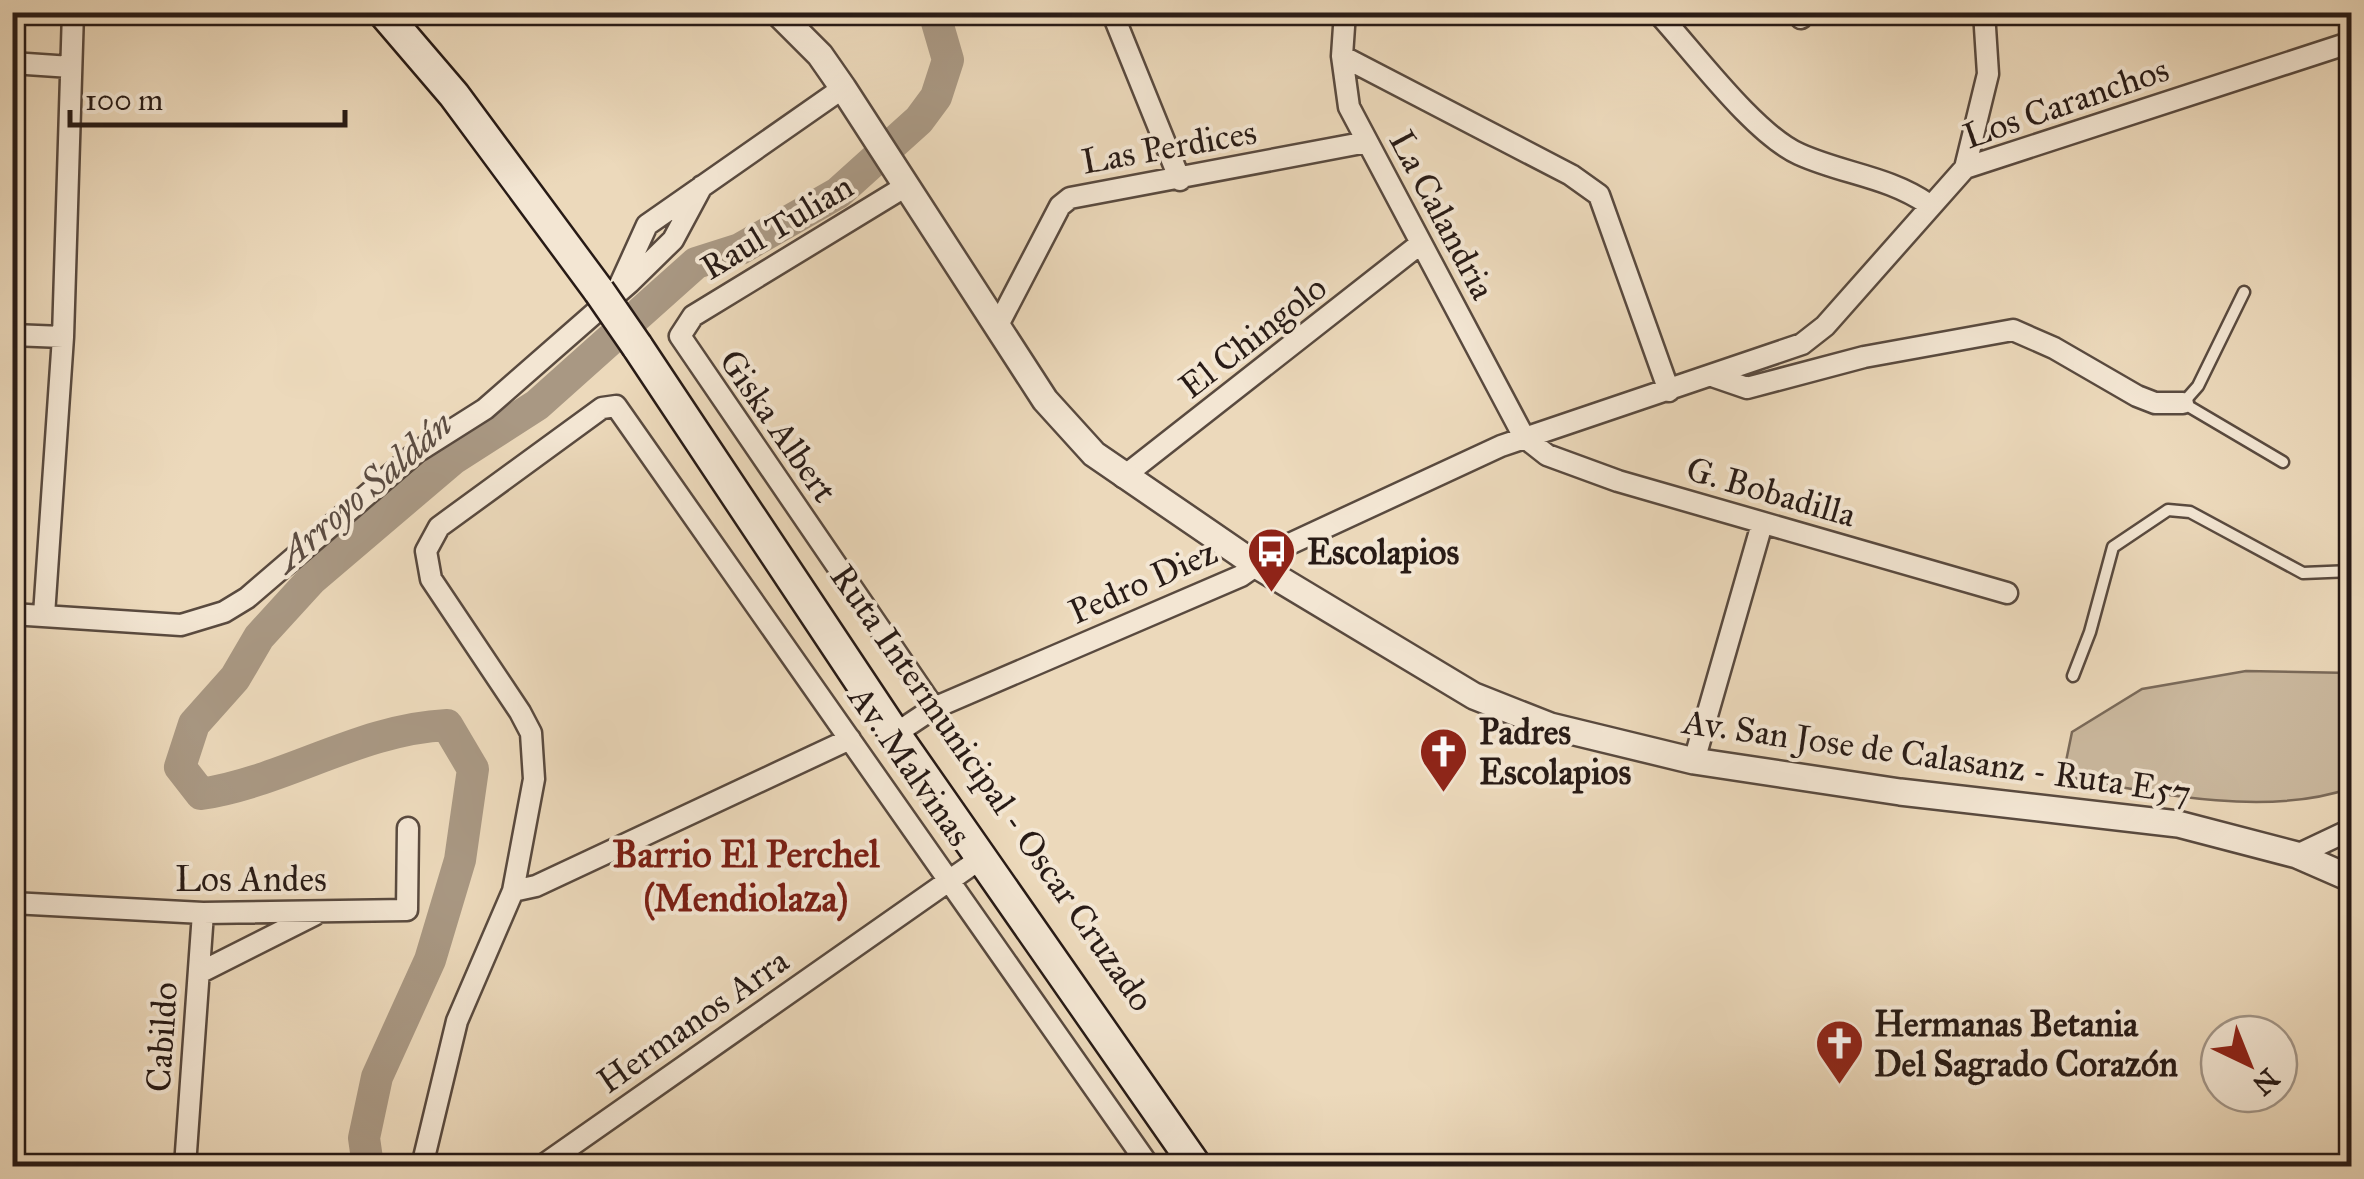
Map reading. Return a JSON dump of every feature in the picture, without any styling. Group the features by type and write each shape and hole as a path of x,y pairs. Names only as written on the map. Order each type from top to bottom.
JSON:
{"main road":[{"name":"Ruta Intermunicipal - Oscar Cruzado","path":"384,12 454,95 607,293 638,346 899,731 1209,1166"},
{"name":"Ruta Intermunicipal - Oscar Cruzado","path":"899,731 980,859 1196,1166"}],"street":[{"path":"44,615 63,337 73,12"},
{"name":"Av. San Jose de Calasanz - Ruta E57","path":"776,12 820,56 843,88 1057,415 1123,477 1256,565 1474,696 1550,726 1694,762 1900,792 2178,824 2298,854 2352,879"},
{"path":"1112,12 1180,180"},
{"name":"La Calandria","path":"1345,12 1342,56 1346,100 1524,437"},
{"path":"1657,12 1783,145 1818,161 1885,179 1928,204"},
{"path":"1965,168 1988,74 1984,12"},
{"name":"Los Caranchos","path":"1524,437 1715,377 1815,336 1928,204 1965,168 2352,42"},
{"path":"1342,56 1570,175 1599,195 1669,392"},
{"path":"12,63 71,67"},
{"path":"607,293 640,232 843,88"},
{"name":"Las Perdices","path":"997,327 1060,206 1082,194 1180,180 1367,142"},
{"name":"Raul Tulian","path":"683,327 693,316 901,177"},
{"path":"12,614 181,625 224,612 269,581 417,452 484,410 607,293 665,250 702,186"},
{"name":"El Chingolo","path":"1123,477 1420,244"},
{"name":"Giska Albert","path":"683,327 684,347 934,708"},
{"path":"1715,377 1747,388 1864,357 2013,330 2054,348 2137,396 2156,403 2183,403"},
{"path":"12,335 63,337"},
{"name":"Av. Malvinas","path":"513,891 534,778 531,733 431,580 426,551 439,528 602,408 616,406 1150,1166"},
{"name":"G. Bobadilla","path":"1524,437 1547,455 1762,524 2007,593"},
{"name":"Pedro Diez","path":"899,731 934,708 1241,576 1281,548 1524,437"},
{"path":"1694,762 1762,524"},
{"path":"422,1166 457,1021 513,891 536,886 850,739"},
{"name":"Los Andes","path":"12,903 203,913 407,910 408,828"},
{"path":"2298,854 2352,829"},
{"name":"Hermanos Arra","path":"542,1166 980,859"},
{"path":"199,973 319,912"},
{"name":"Cabildo","path":"185,1166 203,913"}],"lane":[{"path":"2244,292 2198,386 2183,403 2283,462"},
{"path":"2072,676 2090,632 2113,547 2168,510 2190,512 2303,572 2352,571"}],"shaded area":[{"path":"2246,671 2351,673 2351,788 2318,797 2246,802 2170,795 2063,776 2072,732 2142,689"}],"waterway":[{"name":"Arroyo Saldán","path":"368,1166 364,1138 377,1077 430,960 460,860 473,769 447,725 384,736 263,778 201,794 180,767 194,724 235,678 259,637 312,579 453,459 537,405 696,263 740,249 838,193 919,120 936,97 948,60 934,12"}],"place":[{"name":"Escolapios","path":"1272,594"},
{"name":"Padres Escolapios","path":"1444,794"},
{"name":"Hermanas Betania Del Sagrado Corazón","path":"1839,1086"}],"district":[{"name":"Barrio El Perchel (Mendiolaza)","path":"746,876"}]}
